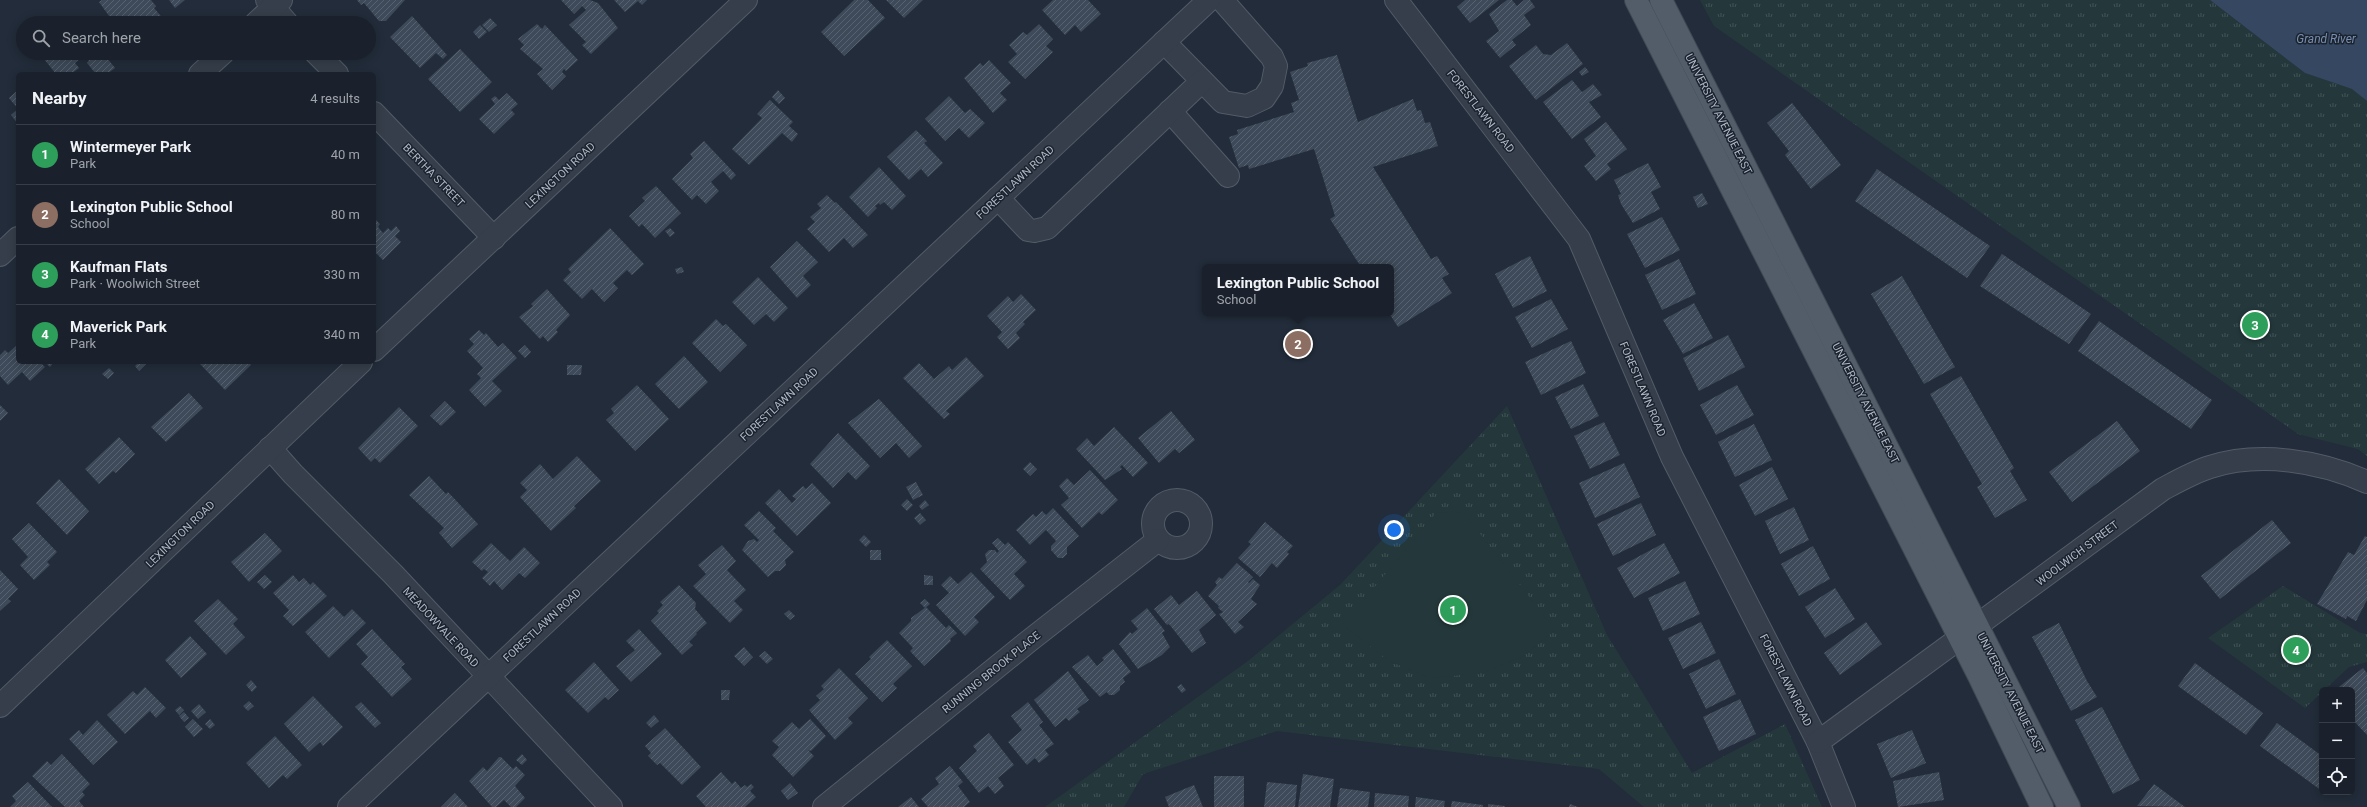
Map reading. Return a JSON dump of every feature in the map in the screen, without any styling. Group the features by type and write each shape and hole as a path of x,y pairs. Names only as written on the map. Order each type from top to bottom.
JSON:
{"main road":[{"name":"UNIVERSITY AVENUE EAST","path":"1636,0 1959,639 2042,807"},
{"name":"UNIVERSITY AVENUE EAST","path":"1661,0 2069,807"}],"street":[{"name":"LEXINGTON ROAD","path":"376,348 746,0"},
{"name":"FORESTLAWN ROAD","path":"349,807 1209,0"},
{"path":"1164,42 1223,102 1247,106 1264,98 1276,75 1276,66 1272,57 1222,0"},
{"name":"FORESTLAWN ROAD","path":"1396,0 1579,240 1672,457 1818,742 1844,807"},
{"path":"266,16 277,8"},
{"path":"202,72 215,60"},
{"path":"323,60 335,72"},
{"path":"998,198 1028,230 1034,231 1047,228 1202,81"},
{"path":"1170,111 1228,176"},
{"name":"BERTHA STREET","path":"376,115 494,238"},
{"path":"1748,220 1767,208"},
{"path":"0,255 16,240"},
{"name":"LEXINGTON ROAD","path":"0,706 359,364"},
{"name":"MEADOWVALE ROAD","path":"270,448 293,474 392,574 487,677 611,807"},
{"name":"WOOLWICH STREET","path":"1818,742 2163,488 2210,467 2243,460 2283,459 2343,471 2367,482"},
{"name":"RUNNING BROOK PLACE","path":"824,807 1029,641 1158,540"}],"green space":[{"path":"1700,0 2210,0 2305,73 2353,89 2367,101 2367,456 2358,449 2298,434 1714,26"},
{"path":"1507,406 1607,635 1692,773 1785,724 1822,807 1644,807 1599,769 1277,731 1143,774 1124,807 1045,807 1248,661 1340,585"},
{"path":"1463,512 1555,630 1523,656 1483,673 1430,678 1389,661 1343,625 1436,513"},
{"path":"2283,586 2360,633 2367,634 2367,662 2349,667 2328,687 2319,687 2319,695 2305,708 2208,638"}],"water":[{"name":"Grand River","path":"2210,0 2367,0 2367,101 2352,89 2305,73"}],"building":[{"path":"102,0 151,0 156,6 154,8 161,16 109,16 99,2"},
{"path":"169,0 185,0 175,8"},
{"path":"357,0 405,0 386,21 379,21 364,3 361,5"},
{"path":"561,0 590,0 598,3 618,28 591,54 582,45 586,42 569,25 586,10 582,6 574,14"},
{"path":"614,0 647,0 642,5 638,1 625,12"},
{"path":"854,0 868,0 885,18 844,56 821,32"},
{"path":"886,0 923,0 904,18"},
{"path":"1053,0 1088,0 1101,14 1081,32 1075,25 1065,35 1042,10"},
{"path":"1465,0 1499,0 1470,23 1457,7"},
{"path":"1507,0 1512,0 1517,6 1524,0 1530,0 1535,7 1524,15 1531,25 1512,40 1516,45 1500,58 1486,41 1499,31 1489,14"},
{"path":"412,16 447,55 443,59 436,53 420,68 390,37"},
{"path":"490,18 497,25 489,32 482,25"},
{"path":"537,24 542,29 545,25 578,60 566,71 564,69 562,72 566,76 552,90 537,74 543,69 520,49 524,45 518,39"},
{"path":"1039,24 1053,39 1046,46 1053,52 1025,79 1008,62 1017,54 1009,45 1023,32 1027,35"},
{"path":"480,25 487,32 479,39 473,32"},
{"path":"1567,43 1583,64 1536,100 1509,66 1536,45 1543,54 1551,55"},
{"path":"460,49 492,82 460,112 428,79"},
{"path":"1337,55 1358,122 1413,99 1417,111 1421,110 1425,123 1430,122 1438,146 1373,167 1431,259 1437,256 1449,274 1442,278 1452,293 1398,327 1391,316 1394,316 1394,264 1359,264 1330,219 1335,216 1314,149 1249,169 1248,165 1239,168 1229,137 1238,134 1237,130 1294,112 1291,103 1299,100 1290,72 1308,66 1307,63"},
{"path":"45,60 78,60 75,63 79,68 74,72 54,72"},
{"path":"88,60 109,60 115,68 110,72 94,72 87,63"},
{"path":"989,60 1011,83 1000,93 1007,100 993,113 964,78 980,63 983,66"},
{"path":"1585,67 1589,72 1582,76 1579,72"},
{"path":"1572,80 1582,92 1593,84 1602,95 1589,102 1601,117 1572,139 1543,102"},
{"path":"778,90 785,98 779,104 772,97"},
{"path":"16,92 16,107 9,98"},
{"path":"507,93 518,104 511,110 515,114 494,134 479,119 495,104 491,99 495,96 499,100"},
{"path":"949,96 965,113 970,109 985,123 969,138 959,128 945,141 925,119"},
{"path":"770,100 793,122 789,126 798,134 792,142 782,133 749,165 732,149 762,118 757,114"},
{"path":"1792,103 1841,165 1811,189 1785,155 1789,151 1767,123"},
{"path":"16,111 16,121 11,115"},
{"path":"1606,122 1627,149 1607,164 1611,169 1596,181 1584,166 1596,156 1584,139"},
{"path":"916,130 927,141 924,143 943,163 928,177 921,169 909,180 887,157"},
{"path":"704,141 736,175 731,180 723,171 711,182 719,191 706,204 697,195 692,200 672,179 693,158 690,154"},
{"path":"1648,163 1661,187 1651,192 1660,209 1633,223 1621,204 1618,195 1621,194 1614,180"},
{"path":"879,167 906,196 892,210 884,202 880,205 879,203 875,206 877,208 868,217 849,197"},
{"path":"1877,169 1990,246 1967,278 1855,201"},
{"path":"656,186 681,213 655,238 642,224 639,227 629,216 645,201 642,198"},
{"path":"1702,193 1708,204 1698,208 1693,197"},
{"path":"827,195 835,203 836,202 868,235 853,248 844,238 829,252 807,229 815,222 810,217 821,208 817,204"},
{"path":"1662,217 1680,250 1645,268 1627,234"},
{"path":"376,220 380,224 378,227 383,233 388,228 391,231 396,226 400,231 395,236 401,242 383,260 376,253"},
{"path":"610,228 644,264 632,275 627,270 613,283 618,288 604,302 592,289 582,299 563,280 571,272 568,269"},
{"path":"670,228 675,233 670,237 665,231"},
{"path":"797,241 818,262 803,276 811,285 797,298 770,267"},
{"path":"2002,254 2091,314 2069,344 1980,286"},
{"path":"1530,256 1547,291 1513,308 1495,274"},
{"path":"1679,259 1696,294 1662,310 1645,275"},
{"path":"682,267 684,272 677,274 675,269"},
{"path":"1902,276 1955,367 1924,384 1871,294"},
{"path":"758,277 788,308 774,322 766,314 754,325 732,302"},
{"path":"547,289 570,315 556,330 558,332 548,342 543,336 540,339 519,317 533,306 531,304"},
{"path":"1021,294 1036,310 1023,322 1025,324 1016,333 1020,338 1008,349 997,337 1002,332 987,316 1008,296 1013,302"},
{"path":"1551,299 1568,329 1532,348 1515,317"},
{"path":"1694,303 1713,338 1683,354 1663,320"},
{"path":"716,319 723,326 726,324 747,345 720,372 692,343"},
{"path":"2099,321 2212,400 2191,429 2078,351"},
{"path":"479,330 484,335 486,333 498,347 503,343 517,358 492,381 502,391 485,407 469,390 481,378 477,374 483,368 467,351 474,344 469,339"},
{"path":"1728,335 1745,367 1699,391 1683,358"},
{"path":"1571,341 1586,373 1541,395 1525,362"},
{"path":"525,345 531,352 525,358 518,351"},
{"path":"16,346 16,364 42,364 45,367 30,381 22,372 8,385 0,376 0,355 5,350 8,353"},
{"path":"684,356 708,382 679,409 655,384"},
{"path":"966,357 984,376 946,411 950,414 944,419 903,378 919,363 934,379 949,366 952,370"},
{"path":"137,364 146,364 139,371 135,366"},
{"path":"200,364 250,364 251,365 225,390"},
{"path":"567,365 582,365 581,375 567,375"},
{"path":"109,368 114,373 108,379 102,374"},
{"path":"1961,376 2014,468 2010,471 2027,500 1995,518 1977,487 1982,484 1930,394"},
{"path":"1583,384 1599,416 1571,429 1555,397"},
{"path":"637,385 669,419 635,451 606,420 614,413 611,409"},
{"path":"1737,385 1754,415 1716,435 1700,405"},
{"path":"189,393 203,408 166,442 151,427"},
{"path":"879,399 922,446 909,458 896,443 880,458 848,423"},
{"path":"445,401 456,412 441,426 430,416"},
{"path":"0,405 8,413 0,421"},
{"path":"399,407 418,426 380,463 375,458 371,462 358,448"},
{"path":"1171,411 1195,440 1179,453 1175,449 1159,463 1138,438"},
{"path":"2117,421 2140,451 2072,502 2049,472"},
{"path":"1604,422 1620,455 1590,469 1574,436"},
{"path":"1754,424 1772,460 1735,477 1718,442"},
{"path":"1114,427 1148,463 1133,477 1122,465 1120,467 1122,469 1105,480 1076,449 1087,438 1094,446"},
{"path":"838,433 870,466 856,480 848,472 833,488 810,464"},
{"path":"119,437 135,454 116,473 113,471 99,484 85,469"},
{"path":"577,456 601,481 574,506 576,508 551,531 520,497 527,490 520,483 540,464 553,479"},
{"path":"1030,462 1037,469 1030,476 1023,469"},
{"path":"1624,463 1640,497 1595,518 1579,483"},
{"path":"1772,467 1788,499 1755,516 1739,485"},
{"path":"1090,470 1118,500 1102,515 1099,512 1082,528 1061,505 1069,498 1059,486 1067,478 1074,485"},
{"path":"429,476 446,494 448,492 478,524 452,548 439,533 444,528 409,495"},
{"path":"59,479 89,511 67,535 36,503"},
{"path":"916,482 923,495 913,500 906,487"},
{"path":"812,483 831,503 797,536 765,503 779,489 792,503 796,499 792,496 803,486 806,489"},
{"path":"907,499 913,505 907,511 901,505"},
{"path":"925,500 929,505 922,510 919,506"},
{"path":"1641,503 1656,535 1613,556 1597,524"},
{"path":"1794,507 1809,540 1780,554 1765,521"},
{"path":"1053,508 1079,536 1067,547 1067,554 1063,558 1058,558 1051,550 1051,546 1056,541 1046,530 1030,545 1016,530 1033,514 1036,517 1042,511 1046,515"},
{"path":"759,511 776,528 773,531 794,552 785,560 786,565 780,571 775,571 768,577 742,550 748,541 754,539 757,542 759,540 744,525"},
{"path":"920,513 926,520 920,525 914,518"},
{"path":"2272,520 2291,543 2220,599 2201,576"},
{"path":"1265,522 1293,546 1287,552 1289,554 1277,568 1272,563 1260,577 1238,558 1251,544 1248,542"},
{"path":"29,523 57,552 47,562 50,565 34,580 20,565 28,557 12,539"},
{"path":"265,533 282,551 249,582 231,562"},
{"path":"864,535 871,542 866,547 859,540"},
{"path":"2365,536 2367,537 2367,600 2356,621 2347,616 2346,619 2317,604 2348,552 2354,555"},
{"path":"998,538 1005,545 1008,542 1027,562 1014,574 1025,586 1010,600 980,569 987,562 985,554 989,550 995,550 997,553 999,551 992,543"},
{"path":"491,543 510,561 524,547 540,563 525,578 519,573 502,590 494,581 490,586 482,578 488,572 484,569 482,571 472,562"},
{"path":"1664,543 1680,573 1634,598 1617,568"},
{"path":"722,545 736,561 727,570 746,590 734,601 743,610 730,623 693,586 706,574 698,565"},
{"path":"1813,546 1830,579 1799,596 1781,564"},
{"path":"870,550 881,550 881,560 870,560"},
{"path":"1237,563 1253,577 1248,582 1249,583 1253,579 1260,585 1251,599 1257,604 1238,622 1244,627 1235,634 1219,614 1223,612 1218,608 1219,606 1208,596 1217,585 1215,582 1219,577 1222,579"},
{"path":"0,570 18,589 8,599 11,601 0,611"},
{"path":"971,572 995,597 974,617 979,622 965,636 936,605 949,593 941,585 950,576 958,584"},
{"path":"265,575 272,582 264,589 257,582"},
{"path":"293,575 299,582 304,578 310,585 313,582 327,596 293,626 283,616 289,610 273,593"},
{"path":"924,575 933,576 933,585 924,585"},
{"path":"1685,581 1700,614 1663,631 1648,598"},
{"path":"679,585 696,603 695,609 707,623 689,642 693,645 682,655 651,621 659,613 657,611 663,605 660,602"},
{"path":"1835,588 1855,619 1825,638 1805,607"},
{"path":"1197,591 1216,615 1199,630 1206,643 1192,653 1169,624 1167,625 1154,609 1171,595 1179,605"},
{"path":"218,599 238,619 233,624 245,637 226,655 194,621"},
{"path":"925,599 930,604 925,608 920,603"},
{"path":"333,606 344,617 352,609 366,623 329,658 305,632"},
{"path":"926,607 946,628 949,625 957,633 950,639 951,641 924,666 910,651 913,648 899,633 911,621 911,618"},
{"path":"1147,608 1165,631 1162,633 1170,647 1162,655 1138,669 1119,644 1130,632 1132,634 1138,629 1131,621"},
{"path":"789,610 795,616 790,620 784,614"},
{"path":"1701,622 1716,653 1683,669 1668,638"},
{"path":"1866,622 1882,644 1840,675 1824,653"},
{"path":"2059,623 2087,681 2097,697 2071,711 2032,637"},
{"path":"372,629 405,664 401,667 412,679 392,697 361,664 368,657 356,644"},
{"path":"639,629 662,654 631,682 616,666 635,650 626,641"},
{"path":"190,636 207,654 181,678 165,660"},
{"path":"887,640 912,666 893,684 897,688 882,702 855,674 871,659 869,657"},
{"path":"744,647 753,657 744,666 734,656"},
{"path":"1113,649 1131,672 1123,678 1125,682 1120,686 1120,690 1114,695 1109,695 1107,692 1100,697 1072,667 1088,655 1097,666 1104,660 1102,658"},
{"path":"765,651 773,659 767,664 759,656"},
{"path":"1719,659 1736,694 1706,709 1689,674"},
{"path":"594,662 619,690 608,700 605,697 588,713 565,690"},
{"path":"2195,663 2263,713 2246,735 2178,686"},
{"path":"839,668 868,698 848,718 853,723 835,740 809,710 820,700 816,696 824,689 821,686"},
{"path":"2363,668 2367,673 2367,735 2355,722 2355,687 2339,687"},
{"path":"1068,671 1089,700 1077,709 1080,712 1069,721 1066,718 1055,727 1034,700"},
{"path":"251,680 257,687 252,692 246,685"},
{"path":"1181,684 1186,690 1182,693 1177,687"},
{"path":"145,687 166,708 156,718 150,711 125,734 107,715 133,691 137,695"},
{"path":"721,690 730,690 729,700 721,700"},
{"path":"313,696 343,727 323,746 320,742 309,752 284,724"},
{"path":"1740,699 1756,734 1719,751 1703,717"},
{"path":"249,701 254,706 248,711 243,706"},
{"path":"361,702 381,723 375,728 355,707"},
{"path":"1028,702 1043,722 1039,725 1054,744 1045,750 1049,755 1039,763 1035,758 1027,765 1008,742 1022,730 1011,716"},
{"path":"199,704 206,712 198,719 191,711"},
{"path":"180,706 184,710 179,715 175,710"},
{"path":"2102,707 2140,780 2113,794 2075,720"},
{"path":"184,712 189,718 184,722 179,716"},
{"path":"654,715 659,721 651,728 646,723"},
{"path":"193,719 203,729 194,737 185,727"},
{"path":"210,719 215,725 210,729 205,724"},
{"path":"810,719 826,736 811,751 808,750 814,756 793,777 772,755 779,747 772,741 792,722 799,729"},
{"path":"97,720 118,742 93,765 69,739 79,730 83,735"},
{"path":"2277,723 2319,754 2319,789 2260,746"},
{"path":"665,728 701,767 682,785 660,763 657,765 648,756 651,753 645,746"},
{"path":"1912,730 1926,763 1891,778 1877,744"},
{"path":"989,733 1014,765 998,778 1004,786 995,794 988,786 979,793 959,768 977,751 973,746"},
{"path":"275,736 302,765 287,779 283,775 269,788 246,763"},
{"path":"62,754 90,784 82,792 85,795 79,801 84,807 65,807 32,776 47,761 51,765"},
{"path":"522,754 527,760 522,765 516,760"},
{"path":"499,757 501,757 513,769 516,766 525,775 515,786 525,798 516,807 511,807 504,800 496,807 492,807 469,781 483,767 487,771"},
{"path":"950,766 963,782 958,786 970,802 964,807 928,807 921,799 939,784 935,778"},
{"path":"721,772 732,784 735,781 741,788 745,785 747,787 751,784 754,787 750,791 756,797 745,807 706,807 696,796"},
{"path":"1939,772 1944,800 1898,807 1893,781"},
{"path":"1303,774 1334,779 1330,807 1298,807"},
{"path":"1214,776 1244,776 1244,807 1214,807"},
{"path":"28,782 52,807 10,807 16,801 12,796"},
{"path":"1267,782 1297,785 1295,807 1264,807"},
{"path":"790,783 798,793 788,800 781,791"},
{"path":"2154,784 2185,807 2137,806"},
{"path":"1194,785 1203,807 1169,807 1165,797"},
{"path":"1340,788 1370,792 1368,807 1337,807"},
{"path":"455,793 468,807 441,807"},
{"path":"1375,793 1409,796 1408,807 1374,807"},
{"path":"911,797 919,807 898,807"},
{"path":"1416,797 1445,801 1444,807 1415,807"},
{"path":"1452,801 1483,805 1483,807 1451,807"},
{"path":"1488,804 1505,806 1505,807 1488,807"},
{"path":"1570,804 1578,807 1569,807"}],"place":[{"name":"Kaufman Flats","path":"2255,325"},
{"name":"Lexington Public School","path":"1298,344"},
{"name":"Wintermeyer Park","path":"1453,610"},
{"name":"Maverick Park","path":"2296,650"}]}
